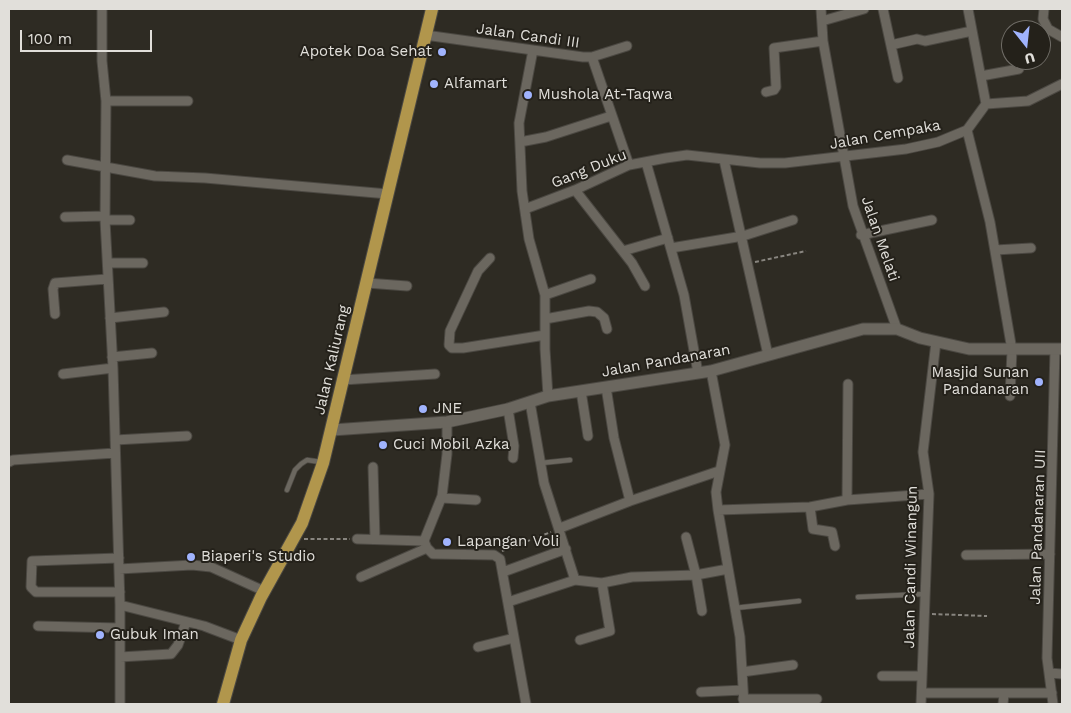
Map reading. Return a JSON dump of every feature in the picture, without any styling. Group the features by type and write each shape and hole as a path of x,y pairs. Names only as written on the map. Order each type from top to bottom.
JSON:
{"main road":[{"name":"Jalan Kaliurang","path":"223,704 241,640 264,591 295,538 323,463 432,9"},
{"name":"Jalan Pandanaran","path":"332,430 447,422 508,408 548,396 698,374 863,329 897,329 936,342 969,349 1059,349"}],"street":[{"path":"102,9 102,61 106,101 105,218 109,263 107,279 113,368 120,592 120,704"},
{"name":"Jalan Melati","path":"820,9 823,41 842,156 861,235 897,329"},
{"path":"822,22 864,9"},
{"path":"883,9 898,78"},
{"path":"968,9 986,104 967,130 974,153 995,250 1012,350 1010,396"},
{"path":"1044,9 1043,19 1048,29 1062,37"},
{"path":"891,45 917,39 926,41 972,31"},
{"name":"Jalan Candi III","path":"425,35 592,57 627,46"},
{"path":"766,92 776,89 774,48 823,41"},
{"path":"534,50 518,123 524,209 529,239 545,295 548,396"},
{"path":"592,57 629,165"},
{"path":"980,76 1013,70"},
{"path":"986,104 1028,101 1062,84"},
{"path":"106,101 188,101"},
{"path":"520,142 546,137 611,116"},
{"name":"Jalan Cempaka","path":"724,160 785,163 842,156 914,147 938,142 967,130"},
{"name":"Gang Duku","path":"524,209 575,190 629,165 687,155 724,160"},
{"path":"67,160 154,176 205,178 388,194"},
{"path":"724,160 743,236 768,355"},
{"path":"646,162 684,295 698,374"},
{"path":"575,190 623,251 645,286"},
{"path":"65,218 130,220"},
{"path":"671,248 743,236 793,220"},
{"path":"861,235 932,220"},
{"path":"623,251 668,238"},
{"path":"995,250 1031,248"},
{"path":"490,258 478,271 450,331 449,344 452,348 463,348 545,335"},
{"path":"109,263 143,263"},
{"path":"55,314 53,288 56,283 107,279"},
{"path":"545,295 591,279"},
{"path":"366,283 407,286"},
{"path":"545,320 588,311 597,312 604,318 607,330"},
{"path":"110,318 164,312"},
{"name":"Jalan Candi Winangun","path":"921,704 930,494 924,452 936,342"},
{"name":"Jalan Pandanaran UII","path":"1053,704 1048,658 1050,554 1059,407 1059,349"},
{"path":"112,357 152,353"},
{"path":"63,374 113,368"},
{"path":"711,371 724,445 716,492 733,608 740,637 743,698"},
{"path":"343,380 435,374"},
{"path":"847,500 848,384"},
{"path":"606,387 614,438 630,500"},
{"path":"581,391 588,436"},
{"path":"530,402 544,483 560,528 575,580"},
{"path":"508,408 514,458"},
{"path":"361,577 425,544 442,498 447,454 447,422"},
{"path":"115,440 187,436"},
{"path":"9,462 13,460 116,453"},
{"path":"373,467 375,538"},
{"path":"560,528 630,500 719,471"},
{"path":"718,510 810,507 847,500 930,494"},
{"path":"442,498 476,500"},
{"path":"810,507 813,528 832,532 835,546"},
{"path":"686,537 696,575 702,611"},
{"path":"357,538 375,538 425,544 433,554 491,555 500,559 526,704"},
{"path":"503,572 566,549"},
{"path":"966,554 1050,554"},
{"path":"118,558 32,561 31,587 36,592 120,592"},
{"path":"119,569 192,565 212,567 264,591"},
{"path":"508,602 575,580 602,583 632,577 696,575 728,569"},
{"path":"580,640 610,631 602,583"},
{"path":"120,605 186,622 241,640"},
{"path":"120,657 171,654 178,645 186,622"},
{"path":"38,626 120,628"},
{"path":"478,647 514,638"},
{"path":"742,672 793,665"},
{"path":"1050,673 1062,674"},
{"path":"882,676 922,676"},
{"path":"701,692 743,698 817,699"},
{"path":"922,692 1052,693"},
{"path":"1003,704 1004,694"}],"lane":[{"path":"287,490 295,470 300,464 307,460 323,463"},
{"path":"541,463 570,460"},
{"path":"858,597 925,594"},
{"path":"733,608 799,601"}],"path":[{"path":"748,264 806,251"},
{"path":"491,555 560,528"},
{"path":"295,538 357,538"},
{"path":"924,614 987,616"}],"place":[{"name":"Apotek Doa Sehat","path":"442,52"},
{"name":"Alfamart","path":"434,84"},
{"name":"Mushola At-Taqwa","path":"528,95"},
{"name":"Masjid Sunan Pandanaran","path":"1039,382"},
{"name":"JNE","path":"423,409"},
{"name":"Cuci Mobil Azka","path":"383,445"},
{"name":"Lapangan Voli","path":"447,542"},
{"name":"Biaperi's Studio","path":"191,557"},
{"name":"Gubuk Iman","path":"100,635"}]}
